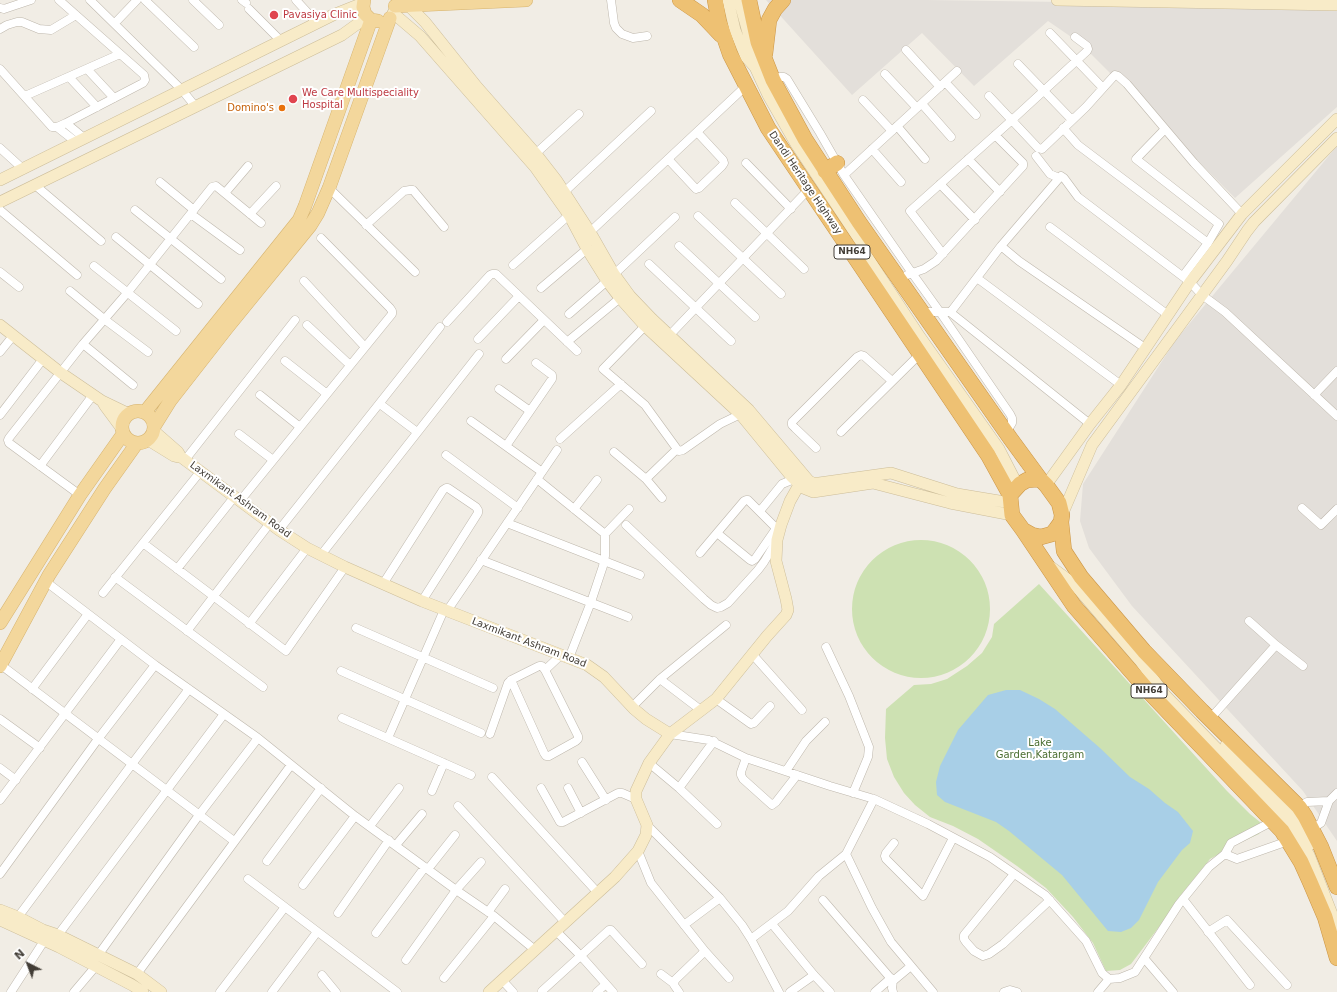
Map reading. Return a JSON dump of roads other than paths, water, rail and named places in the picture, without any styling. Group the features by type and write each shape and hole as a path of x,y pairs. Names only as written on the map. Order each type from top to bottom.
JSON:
{"highway":[{"path":"680,0 707,19 725,39"},
{"name":"Dandi Heritage Highway","path":"715,0 718,22 730,54 768,128 988,455 1013,500"},
{"name":"NH64","path":"749,0 758,42 759,62 773,80 805,139 835,170 859,222 905,276 923,312 1006,433 1059,503 1062,519 1064,551 1080,577 1208,721 1286,814 1301,835 1310,882 1325,917 1336,949"},
{"path":"759,62 769,20 775,9 783,0"},
{"path":"1013,500 1027,480 1041,481"},
{"name":"NH64","path":"1013,500 1022,530 1074,606 1150,693 1286,814"},
{"path":"1022,530 1032,535 1041,537 1052,534 1062,519"},
{"name":"NH64","path":"1286,814 1282,831 1301,835 1321,847 1337,887"}],"main road":[{"path":"364,1 364,10 369,18 381,22 393,9 409,6 526,0"},
{"path":"0,666 45,582 105,488 148,435 170,401 310,226 318,213 329,188 393,9"},
{"path":"145,412 299,220 369,18"},
{"path":"139,411 145,412 150,415 148,435 127,439 123,431 122,423 129,414 139,411"},
{"path":"0,623 80,495 123,431"}],"street":[{"path":"0,8 4,9 31,0"},
{"path":"57,127 143,83 145,80 144,75 59,0"},
{"path":"90,0 182,90 195,106"},
{"path":"115,24 137,0"},
{"path":"145,0 194,47"},
{"path":"193,0 219,24"},
{"path":"296,0 317,23"},
{"path":"611,0 616,28 622,34 633,38 647,36"},
{"path":"728,0 735,30 746,56 759,62"},
{"path":"409,6 425,22 590,232 620,298 645,326 666,339 745,412 807,491 813,492 873,483 950,503 1013,500 999,449 920,337 866,255 863,245 796,144 768,95 759,62 754,54 739,0"},
{"path":"1057,0 1337,5"},
{"path":"0,180 364,1"},
{"path":"246,4 281,41"},
{"path":"393,9 532,157"},
{"path":"0,29 7,25 22,22 39,29 51,30 76,15"},
{"path":"0,202 342,35 369,18"},
{"path":"1050,33 1103,88"},
{"path":"943,254 910,211 1077,61 1088,49 1087,46 1075,37"},
{"path":"906,50 976,115"},
{"path":"25,96 120,54"},
{"path":"1018,64 1072,120"},
{"path":"0,69 52,127 57,127 80,140"},
{"path":"87,69 114,98"},
{"path":"835,170 872,149 957,72"},
{"path":"885,74 951,137"},
{"path":"988,96 1040,149 1042,149 1115,75 1118,76 1127,84 1194,163 1242,214"},
{"path":"69,77 97,107"},
{"path":"590,232 746,86"},
{"path":"863,100 925,159"},
{"path":"561,195 650,110"},
{"path":"532,157 579,114"},
{"path":"1186,279 1242,214 1337,119"},
{"path":"66,123 80,140"},
{"path":"1064,128 1078,145 1208,243"},
{"path":"863,245 872,252 924,323 1009,447 1041,481 1121,385 1168,315 1186,279 1219,226 1218,222 1136,159 1165,129"},
{"path":"668,159 696,189 699,188 724,163 723,160 697,132"},
{"path":"995,135 1024,165 943,254 931,265 905,276 940,312 1012,418 1012,423 1006,433"},
{"path":"1062,519 1092,445 1254,222 1337,138"},
{"path":"0,148 23,168"},
{"path":"872,149 901,182"},
{"path":"1036,156 1050,174 1059,178 1061,176 1064,178 1078,197 1186,279 1202,295 1225,312 1337,416"},
{"path":"968,159 1000,192"},
{"path":"746,163 791,209"},
{"path":"225,193 248,166"},
{"path":"950,312 1001,246 1059,178"},
{"path":"160,182 193,212 240,250"},
{"path":"940,184 974,220"},
{"path":"35,185 100,241"},
{"path":"80,495 9,443 8,440 83,344 128,292 214,186 225,193 261,223"},
{"path":"250,214 276,186"},
{"path":"329,188 415,272"},
{"path":"666,339 809,189"},
{"path":"366,225 404,191 413,190 444,227"},
{"path":"561,195 569,215 587,249 611,278 652,319 666,339"},
{"path":"736,203 804,269"},
{"path":"0,210 76,275"},
{"path":"135,210 221,279"},
{"path":"513,264 569,215"},
{"path":"569,314 611,278 675,216"},
{"path":"698,216 781,294"},
{"path":"1050,227 1168,315"},
{"path":"116,237 198,304"},
{"path":"177,569 273,460 392,314 392,310 321,238"},
{"path":"679,246 755,317"},
{"path":"1001,246 1020,261 1145,348"},
{"path":"541,288 587,249"},
{"path":"649,264 731,341"},
{"path":"94,266 176,331"},
{"path":"0,272 19,287"},
{"path":"280,530 443,325 492,274 496,274 577,351"},
{"path":"977,278 1121,385"},
{"path":"304,281 366,346"},
{"path":"70,291 148,352"},
{"path":"478,339 519,296"},
{"path":"567,342 620,298"},
{"path":"923,312 950,312 1090,424"},
{"path":"183,458 295,320"},
{"path":"506,359 544,320"},
{"path":"0,325 61,373 98,398 129,414"},
{"path":"307,325 350,365"},
{"path":"645,326 603,369 648,408 676,449 679,451 683,450 720,424 745,412"},
{"path":"0,352 13,336"},
{"path":"83,344 133,385"},
{"path":"321,555 479,354"},
{"path":"841,432 920,354"},
{"path":"816,448 795,428 792,422 857,357 862,355 864,356 892,382"},
{"path":"0,415 43,359"},
{"path":"285,361 327,394"},
{"path":"506,446 553,377 536,363"},
{"path":"1314,395 1337,371"},
{"path":"560,439 621,384"},
{"path":"499,389 530,411"},
{"path":"260,395 300,427"},
{"path":"98,398 123,431"},
{"path":"40,466 98,398"},
{"path":"380,404 417,432"},
{"path":"471,421 542,472"},
{"path":"239,434 273,460"},
{"name":"Laxmikant Ashram Road","path":"148,435 178,452 200,472 307,548 345,567 422,601 588,665 598,672 632,707 646,719 670,734"},
{"path":"646,479 676,449"},
{"path":"388,738 445,610 518,508 557,450"},
{"path":"614,452 646,479 662,498"},
{"path":"446,455 518,508"},
{"path":"103,593 200,472"},
{"path":"537,479 605,534"},
{"path":"574,509 597,480"},
{"path":"760,511 782,484 800,481"},
{"path":"779,992 752,939 742,925 720,898 647,825 636,799 636,791 649,763 670,734 716,699 786,615 788,610 776,560 777,540 784,516 800,481"},
{"path":"383,584 443,490 448,488 476,507 478,512 422,601"},
{"path":"700,553 716,533 746,500 748,500 760,511 775,527 775,530 756,559 752,561 716,533"},
{"path":"1302,508 1321,525 1337,509"},
{"path":"545,670 565,657 591,602 604,561 605,534 629,509"},
{"path":"187,631 270,523"},
{"path":"507,523 640,575"},
{"path":"626,525 704,599 711,605 718,608 728,603 758,570 777,540"},
{"path":"143,543 284,650 287,650 345,567"},
{"path":"249,624 307,548"},
{"path":"1064,551 1074,584"},
{"path":"481,560 628,617"},
{"path":"1042,560 1074,584 1141,662 1165,695 1286,814"},
{"path":"116,577 263,687"},
{"path":"45,582 189,689 258,738 355,816 491,914 535,950"},
{"path":"32,689 88,614"},
{"path":"1249,621 1303,666"},
{"path":"632,707 660,679 726,625"},
{"path":"356,628 493,688"},
{"path":"0,800 121,639"},
{"path":"1141,662 1208,721 1276,645"},
{"path":"826,647 869,747 868,757 853,793"},
{"path":"753,655 802,710"},
{"path":"0,874 98,739 155,664"},
{"path":"0,666 234,841"},
{"path":"490,734 506,688 511,680 538,666 542,666 578,736 578,739 550,756 546,756 511,680"},
{"path":"341,671 481,733"},
{"path":"660,679 702,711"},
{"path":"18,917 189,689"},
{"path":"716,699 751,724 754,723 770,706"},
{"path":"58,935 224,714"},
{"path":"342,718 471,775"},
{"path":"0,719 40,748"},
{"path":"786,771 806,740 825,722"},
{"path":"670,734 709,740 746,758 874,799 928,824 990,856 1050,900 1086,941 1102,973 1109,979"},
{"path":"99,954 199,815 258,738"},
{"path":"679,788 714,742"},
{"path":"746,758 740,775 772,804 776,802 797,775"},
{"path":"582,762 606,800"},
{"path":"432,791 444,763"},
{"path":"649,763 679,788 717,824"},
{"path":"137,974 291,765"},
{"path":"0,768 16,780"},
{"path":"492,777 598,893"},
{"path":"267,861 321,788"},
{"path":"370,826 399,788"},
{"path":"540,788 560,822 581,813 618,793 622,793 636,799"},
{"path":"568,788 581,813"},
{"path":"1226,854 1237,859 1301,835 1321,823 1329,801 1337,793"},
{"path":"752,939 788,910 819,876 846,854 874,799"},
{"path":"1098,992 1109,979 1120,978 1135,972 1182,899 1209,867 1226,854 1231,843 1307,802 1329,801"},
{"path":"458,806 566,922"},
{"path":"396,845 422,814"},
{"path":"303,886 355,816"},
{"path":"489,992 620,872 638,851 646,835 647,825"},
{"path":"376,933 455,835"},
{"path":"1301,835 1317,855 1337,910"},
{"path":"1301,835 1337,927"},
{"path":"894,843 886,853 886,859 922,896 953,838"},
{"path":"338,913 389,840"},
{"path":"638,851 651,883 703,949 729,978"},
{"path":"846,854 872,908 891,942 933,992"},
{"path":"406,960 456,890 481,862"},
{"path":"1014,874 964,935 964,939 974,951 983,956 989,954 1003,944 1050,900"},
{"path":"248,879 397,992"},
{"path":"444,978 491,914 505,889"},
{"path":"684,925 720,898"},
{"path":"1182,899 1250,985"},
{"path":"823,900 892,979 893,992"},
{"path":"220,992 285,907"},
{"path":"0,910 99,954 137,974 161,992"},
{"path":"0,920 96,966 129,988 143,992"},
{"path":"1208,932 1227,920 1287,985"},
{"path":"772,924 830,992"},
{"path":"542,991 609,930 611,930 642,964"},
{"path":"556,931 613,992"},
{"path":"272,992 317,932"},
{"path":"11,992 44,941"},
{"path":"673,983 703,953 703,949"},
{"path":"1144,958 1173,992"},
{"path":"74,992 96,966"},
{"path":"875,992 911,966"},
{"path":"661,974 673,983 680,992"},
{"path":"322,975 334,992"},
{"path":"790,992 814,975"},
{"path":"502,980 513,992"},
{"path":"597,992 606,984"},
{"path":"1004,992 1010,990 1017,992"}],"water":[{"path":"1006,690 1020,690 1055,709 1100,748 1130,777 1149,789 1178,812 1193,831 1190,843 1182,850 1158,882 1139,920 1131,928 1121,932 1108,931 1062,875 1009,831 996,822 945,802 937,795 936,782 940,766 958,730 988,695"}],"place":[{"name":"Pavasiya Clinic","path":"274,15"},
{"name":"We Care Multispeciality Hospital","path":"293,99"},
{"name":"Domino's","path":"282,108"}],"park label":[{"name":"Lake Garden,Katargam","path":"1040,748"}]}
